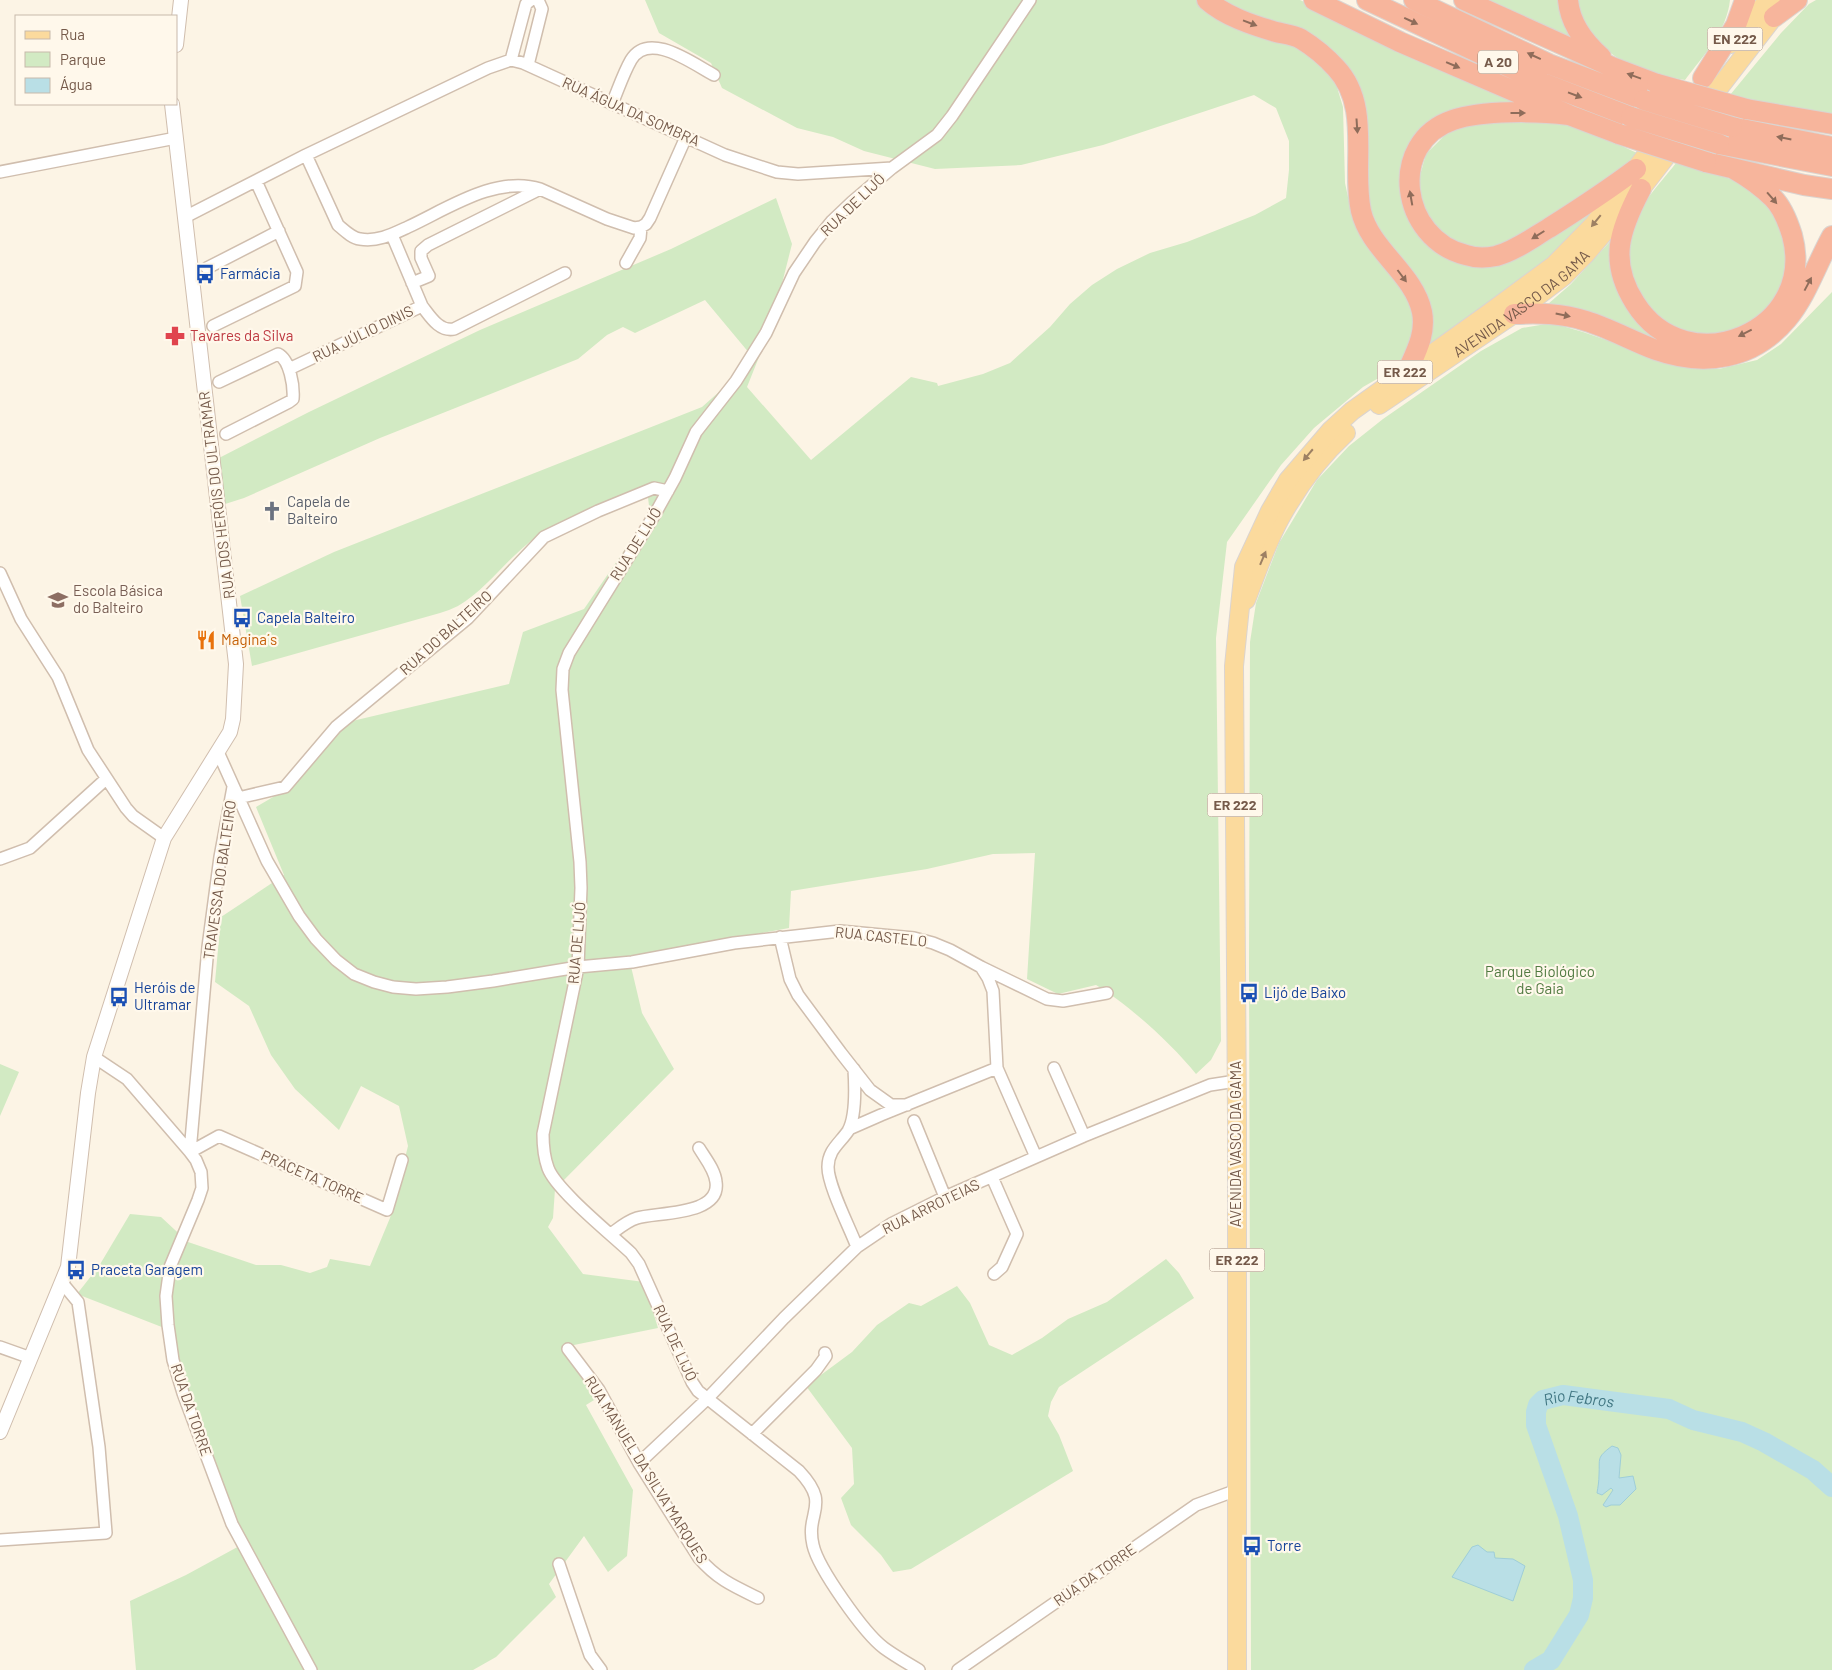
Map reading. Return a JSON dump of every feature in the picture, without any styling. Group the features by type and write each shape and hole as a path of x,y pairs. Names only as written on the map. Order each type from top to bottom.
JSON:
{"highway":[{"path":"1207,0 1215,7 1245,21 1300,38 1322,54 1338,70 1349,87 1356,109 1358,189 1362,214 1371,232 1418,297 1422,312 1423,326 1420,342 1408,370"},
{"path":"1314,0 1400,42 1569,115 1619,134 1706,162 1832,189"},
{"name":"A 20","path":"1367,0 1543,83 1631,117 1719,144 1832,166"},
{"name":"A 20","path":"1414,0 1549,64 1644,100 1732,127 1832,147"},
{"path":"1464,0 1612,67 1657,84 1746,109 1832,124"},
{"path":"1568,0 1575,27 1588,46 1612,67"},
{"path":"1703,78 1736,25 1745,0"},
{"path":"1771,8 1797,0"},
{"path":"1569,115 1554,113 1473,115 1452,120 1428,136 1419,146 1411,164 1409,184 1412,202 1425,231 1438,244 1455,253 1474,257 1494,256 1525,243 1599,197 1636,169"},
{"path":"1642,189 1628,214 1619,245 1620,267 1628,292 1642,315 1666,334 1696,344 1721,344 1743,335 1765,322 1780,308 1791,288 1796,268 1794,244 1788,221 1775,200 1758,184 1734,168"},
{"path":"1514,314 1558,314 1586,321 1658,351 1694,359 1724,358 1749,349 1771,336 1788,318 1801,298 1832,236"}],"main road":[{"name":"AVENIDA VASCO DA GAMA","path":"1237,1670 1234,666 1244,567 1270,511 1288,480 1309,454 1352,411 1490,314 1554,265 1594,224 1703,78 1771,8 1787,0"},
{"name":"AVENIDA VASCO DA GAMA","path":"1238,619 1282,516 1299,487 1337,441 1360,420 1392,396 1514,314 1564,276 1585,255 1642,189 1724,82 1771,8"}],"street":[{"path":"178,27 181,0"},
{"path":"185,217 306,155 488,68 511,60 526,4 531,0"},
{"path":"528,65 542,9 538,0"},
{"path":"892,168 937,135 945,126 1030,0"},
{"path":"612,104 631,59 643,50 660,48 672,52 714,75"},
{"name":"RUA ÁGUA DA SOMBRA","path":"511,60 528,65 725,155 777,172 806,173 892,168"},
{"name":"RUA DOS HERÓIS DO ULTRAMAR","path":"0,1432 63,1284 68,1267 88,1093 94,1057 164,838 218,752 232,726 236,664 172,105"},
{"path":"306,155 338,225 348,234 359,239 372,240 392,235 481,192 506,186 532,186 607,219 634,228 646,224 650,218 686,137"},
{"path":"0,172 176,138"},
{"name":"RUA DE LIJÓ","path":"892,168 832,221 815,242 794,274 761,341 736,381 696,432 668,491 568,653 563,669 562,690 581,875 578,967 543,1134 548,1170 556,1181 631,1253 639,1264 692,1382 698,1391 808,1480 814,1490 817,1502 812,1533 813,1545 818,1558 850,1611 882,1647 919,1670"},
{"path":"213,326 295,286 297,272 256,180"},
{"path":"412,283 429,276 421,251 428,244 540,189"},
{"path":"626,263 640,238 641,227"},
{"path":"207,268 279,231"},
{"name":"RUA JÚLIO DINIS","path":"289,369 422,306 392,235"},
{"path":"422,306 438,325 449,330 454,329 565,273"},
{"path":"219,382 275,354 282,356 289,369 294,397 292,401 226,434"},
{"name":"RUA DO BALTEIRO","path":"236,792 285,787 336,727 468,618 544,537 598,511 654,488 668,491"},
{"path":"0,573 21,619 58,678 88,750 133,816 164,838"},
{"name":"RUA CASTELO","path":"218,752 275,878 299,916 316,939 336,960 354,974 374,982 393,987 416,989 493,982 578,967 632,962 734,943 840,930 914,938 933,942 1048,999 1063,1001 1107,993"},
{"path":"0,859 30,848 106,779"},
{"name":"TRAVESSA DO BALTEIRO","path":"190,1152 208,948 220,857 236,792"},
{"path":"780,937 790,978 798,995 870,1090 891,1105 907,1105"},
{"path":"981,967 988,978 993,992 997,1068 1036,1156"},
{"name":"RUA DA TORRE","path":"94,1057 127,1079 190,1152 201,1172 202,1188 170,1267 166,1296 173,1360 183,1393 232,1524 311,1670"},
{"path":"858,1247 830,1180 829,1156 835,1146 849,1129 997,1068"},
{"path":"1054,1068 1084,1136"},
{"path":"849,1129 855,1098 854,1069"},
{"name":"RUA ARROTEIAS","path":"639,1463 707,1399 784,1318 858,1247 891,1224 945,1196 1084,1136 1210,1085 1236,1081"},
{"path":"914,1121 945,1196"},
{"name":"PRACETA TORRE","path":"190,1152 219,1136 387,1210 402,1160"},
{"path":"611,1234 636,1218 681,1213 702,1206 711,1198 716,1190 716,1181 699,1148"},
{"path":"992,1177 1017,1234 1002,1267 994,1274"},
{"path":"0,1540 106,1533 98,1447 78,1302 63,1284"},
{"path":"0,1347 31,1358"},
{"name":"RUA MANUEL DA SILVA MARQUES","path":"568,1349 599,1390 639,1463 699,1558 710,1572 726,1583 758,1598"},
{"path":"752,1434 816,1370 826,1356 825,1353"},
{"name":"RUA DA TORRE","path":"958,1670 1196,1504 1237,1490"},
{"path":"558,1564 590,1655 601,1670"}],"green space":[{"path":"645,0 1197,0 1230,23 1312,49 1336,84 1343,107 1345,183 1352,216 1356,227 1398,282 1417,315 1409,349 1398,367 1363,387 1314,428 1281,465 1227,542 1216,638 1221,1041 1211,1060 1196,1074 1175,1050 1149,1026 1122,1003 1096,985 1058,994 1027,979 1035,853 993,854 927,869 791,891 789,928 629,958 642,1013 674,1069 555,1189 553,1218 548,1227 583,1274 644,1282 658,1328 564,1347 599,1397 586,1405 633,1490 627,1556 608,1572 584,1536 549,1584 556,1597 496,1657 473,1670 136,1670 130,1601 186,1575 243,1544 175,1365 172,1331 77,1294 99,1266 130,1214 161,1217 188,1242 256,1265 281,1265 310,1273 327,1267 330,1259 370,1266 390,1218 408,1146 399,1106 361,1086 339,1130 295,1089 271,1055 249,1006 215,982 221,917 284,875 256,807 285,790 348,722 509,684 523,632 584,609 650,513 647,490 591,509 550,528 527,544 469,599 456,607 252,666 240,596 334,552 702,407 755,360 705,300 635,333 623,327 607,335 578,359 380,438 244,498 222,505 219,458 309,412 480,330 671,249 776,198 792,244 771,327 747,387 811,460 911,377 937,383 938,386 983,374 1010,363 1050,327 1070,304 1092,285 1117,269 1150,253 1187,242 1255,215 1286,198 1289,170 1289,141 1276,108 1254,95 1103,145 1021,165 935,169 864,151 833,137 797,128 722,88 711,63 659,33"},
{"path":"1217,0 1300,0 1529,105 1440,119 1404,192 1457,261 1601,205 1556,255 1430,347 1371,210 1366,189 1352,74 1338,55 1318,40 1248,17"},
{"path":"1482,0 1562,0 1580,42"},
{"path":"1577,0 1730,0 1728,11 1719,33 1685,80 1655,74 1627,63 1614,55 1592,35 1583,20"},
{"path":"1816,0 1832,0 1832,116 1730,95 1781,33 1809,4"},
{"path":"1506,120 1551,120 1585,129 1637,153 1619,171 1501,248 1473,250 1452,243 1433,227 1420,204 1419,179 1426,154 1444,136 1463,125"},
{"path":"1676,163 1741,182 1781,218 1787,256 1787,275 1775,301 1756,319 1734,330 1710,334 1686,331 1664,320 1646,302 1633,276 1627,251 1628,235 1636,215"},
{"path":"1617,234 1615,254 1669,343 1579,310 1548,304 1571,284"},
{"name":"Parque Biológico de Gaia","path":"1832,292 1832,1670 1251,1670 1250,642 1256,603 1279,543 1317,480 1349,446 1383,419 1481,351 1522,328 1552,323 1670,362 1719,369 1757,360 1781,344"},
{"path":"0,1064 19,1072 0,1116"},
{"path":"1166,1259 1179,1273 1194,1298 1059,1387 1051,1402 1048,1416 1059,1435 1073,1471 911,1569 893,1572 881,1555 851,1525 841,1498 854,1484 852,1448 806,1386 852,1352 877,1325 909,1303 921,1306 957,1286 970,1303 989,1345 1012,1355 1042,1338 1068,1319 1107,1302"}],"water":[{"path":"1612,1446 1618,1448 1621,1455 1619,1478 1633,1476 1636,1489 1620,1505 1606,1507 1603,1505 1613,1490 1611,1488 1602,1495 1597,1493 1599,1462 1603,1453"},
{"path":"1478,1545 1487,1552 1494,1552 1495,1558 1513,1559 1525,1566 1513,1601 1452,1577 1472,1547"}],"waterway":[{"name":"Rio Febros","path":"1534,1670 1551,1660 1579,1615 1583,1598 1583,1580 1568,1516 1536,1425 1536,1412 1538,1405 1543,1400 1563,1395 1669,1409 1693,1420 1742,1432 1764,1442 1813,1470 1832,1487"}],"place":[{"name":"Farmácia","path":"205,274"},
{"name":"Tavares da Silva","path":"175,336"},
{"name":"Capela de Balteiro","path":"272,511"},
{"name":"Escola Básica do Balteiro","path":"58,600"},
{"name":"Capela Balteiro","path":"242,618"},
{"name":"Magina´s","path":"206,640"},
{"name":"Lijó de Baixo","path":"1249,993"},
{"name":"Heróis de Ultramar","path":"119,997"},
{"name":"Praceta Garagem","path":"76,1270"},
{"name":"Torre","path":"1252,1546"}]}
